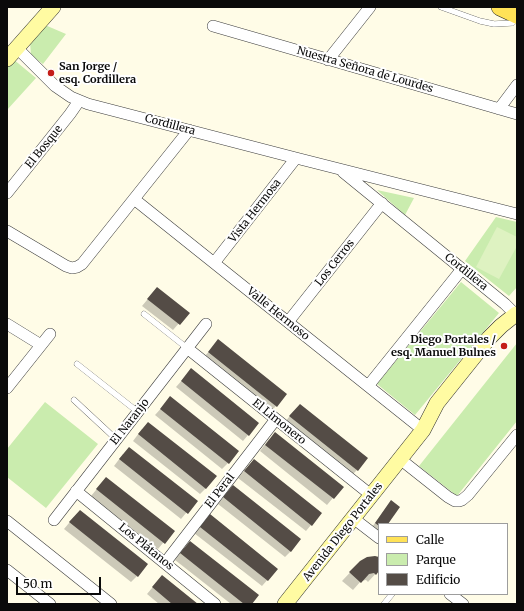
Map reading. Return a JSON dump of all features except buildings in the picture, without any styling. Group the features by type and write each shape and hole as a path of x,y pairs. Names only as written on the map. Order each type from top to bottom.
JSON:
{"main road":[{"path":"7,59 53,7"},
{"path":"500,7 517,15"},
{"name":"Avenida Diego Portales","path":"285,604 423,430 438,403 484,344 501,326 516,314"}],"street":[{"path":"328,60 370,7"},
{"name":"Nuestra Señora de Lourdes","path":"213,26 517,114"},
{"name":"Cordillera","path":"17,48 55,86 79,101 341,170 517,214"},
{"path":"498,108 517,85"},
{"name":"El Bosque","path":"7,193 79,101"},
{"path":"7,231 66,266 75,268 82,264 189,130"},
{"name":"Vista Hermosa","path":"214,263 296,158"},
{"name":"Cordillera","path":"341,170 516,314"},
{"name":"Valle Hermoso","path":"134,199 423,430"},
{"name":"Los Cerros","path":"288,322 382,204"},
{"path":"368,386 462,269"},
{"path":"7,324 41,345"},
{"name":"El Naranjo","path":"54,520 206,324"},
{"path":"7,388 50,334"},
{"name":"El Limonero","path":"187,348 371,495"},
{"name":"El Peral","path":"165,563 276,420"},
{"path":"400,459 448,497 458,501 462,500 468,495 517,435"},
{"name":"Los Plátanos","path":"76,491 215,604"},
{"path":"354,518 378,537"},
{"path":"7,521 111,604"},
{"path":"7,570 50,604"},
{"path":"451,595 463,604"}],"lane":[{"path":"441,7 480,21 494,24 512,22 517,19"},
{"path":"144,314 187,348"},
{"path":"77,364 138,412"},
{"path":"74,400 116,439"},
{"path":"384,604 391,595"}],"green space":[{"path":"45,25 66,34 43,64 31,55 30,42"},
{"path":"13,59 36,78 7,110 7,67"},
{"path":"377,190 414,198 405,215"},
{"path":"496,217 517,222 517,287 509,296 465,261"},
{"path":"497,227 517,237 517,246 499,279 476,267"},
{"path":"461,282 499,313 415,415 377,384"},
{"path":"517,343 517,421 457,496 419,466"},
{"path":"45,402 98,444 46,508 7,477 7,449"}],"place":[{"name":"San Jorge / esq. Cordillera","path":"51,73"},
{"name":"Diego Portales / esq. Manuel Bulnes","path":"504,346"}]}
